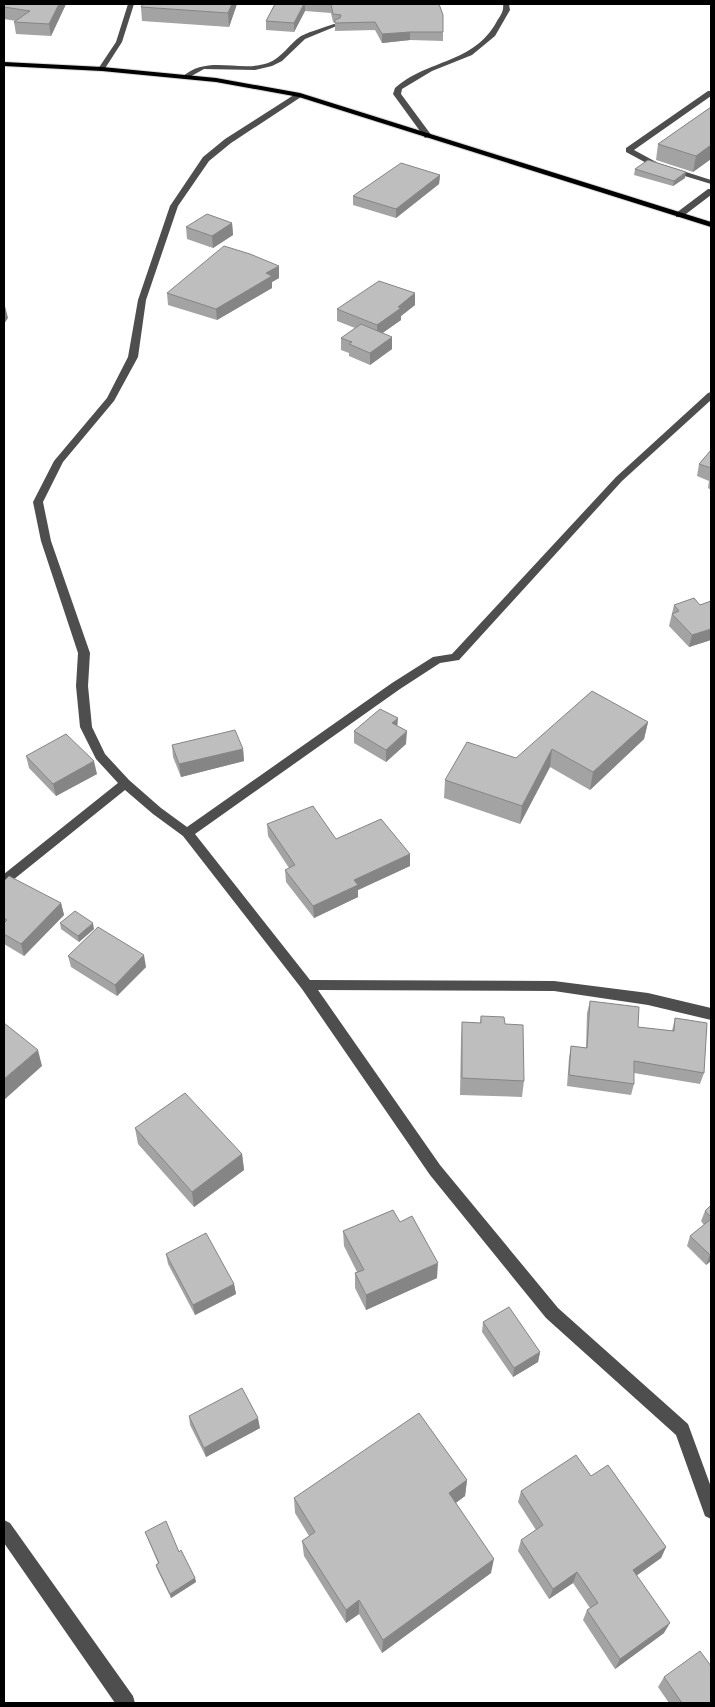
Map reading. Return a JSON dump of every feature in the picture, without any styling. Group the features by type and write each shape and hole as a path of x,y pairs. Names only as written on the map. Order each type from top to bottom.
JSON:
{"main road":[{"path":"4,64 102,69 216,80 300,96 711,225"}],"street":[{"path":"102,69 119,42 131,4"},
{"path":"428,136 401,101 398,94 399,88 430,70 470,54 493,35 507,10 506,4"},
{"path":"186,77 203,67 256,68 270,65 280,60 303,38 336,25"},
{"path":"711,93 629,150 646,161 711,182"},
{"path":"300,96 228,141 206,159 174,206 142,300 133,357 111,398 59,461 38,502 46,541 84,652 82,686 86,727 100,756 157,811 188,833 307,985 435,1170 552,1313 682,1430 711,1510"},
{"path":"679,215 711,191"},
{"path":"188,833 396,686 437,660 455,657 619,479 711,396"},
{"path":"4,881 126,783"},
{"path":"307,985 554,986 648,999 711,1014"},
{"path":"4,1529 126,1703"}],"building":[{"path":"4,4 59,4 49,24 14,22 30,11 4,7"},
{"path":"143,4 232,4 228,13 141,7"},
{"path":"275,4 304,4 294,23 266,21"},
{"path":"331,4 439,4 443,15 443,32 382,34 375,22 335,23 335,20 340,18 341,15 333,14"},
{"path":"711,107 711,145 696,156 658,144"},
{"path":"648,160 686,172 674,181 635,169"},
{"path":"401,163 440,175 396,209 353,196"},
{"path":"207,214 232,223 212,236 186,227"},
{"path":"224,246 279,266 266,273 272,276 216,309 167,293"},
{"path":"379,281 415,293 398,307 401,308 377,325 337,309"},
{"path":"361,324 392,337 370,353 349,344 352,342 341,338"},
{"path":"711,450 711,468 699,464"},
{"path":"694,598 700,605 711,601 711,629 692,635 672,614 679,611 674,605"},
{"path":"592,691 648,722 593,772 552,749 522,806 445,780 467,742 516,758"},
{"path":"380,709 398,718 392,723 407,731 386,750 354,731"},
{"path":"235,730 243,749 179,764 172,745"},
{"path":"66,734 94,761 53,784 26,756"},
{"path":"313,806 336,839 381,819 410,854 354,880 358,885 313,906 285,870 295,865 267,824"},
{"path":"9,876 61,903 21,944 4,934 4,923 7,920 4,918 4,881"},
{"path":"75,911 93,923 78,936 60,923"},
{"path":"98,927 144,955 115,985 68,956"},
{"path":"590,1001 639,1007 638,1027 674,1031 675,1018 707,1023 704,1073 634,1061 634,1084 569,1075 571,1046 587,1048"},
{"path":"481,1016 504,1017 505,1024 523,1025 524,1081 462,1078 462,1022 481,1023"},
{"path":"4,1023 38,1050 4,1079"},
{"path":"185,1093 242,1154 192,1192 135,1128"},
{"path":"711,1205 711,1217 705,1211"},
{"path":"393,1210 400,1222 412,1216 438,1263 366,1295 355,1273 364,1270 343,1231"},
{"path":"711,1219 711,1254 710,1255 690,1236"},
{"path":"206,1233 234,1284 193,1305 166,1254"},
{"path":"509,1307 540,1352 514,1368 483,1322"},
{"path":"242,1388 258,1418 204,1448 189,1416"},
{"path":"419,1413 467,1480 449,1493 494,1559 383,1640 359,1600 346,1610 302,1541 315,1532 294,1498"},
{"path":"576,1455 591,1476 608,1465 666,1547 633,1570 670,1623 620,1659 587,1610 598,1603 577,1572 553,1589 521,1540 543,1525 521,1491"},
{"path":"166,1521 179,1552 181,1550 195,1578 170,1594 156,1565 159,1563 145,1532"},
{"path":"700,1651 711,1666 711,1703 682,1703 664,1677"}]}
